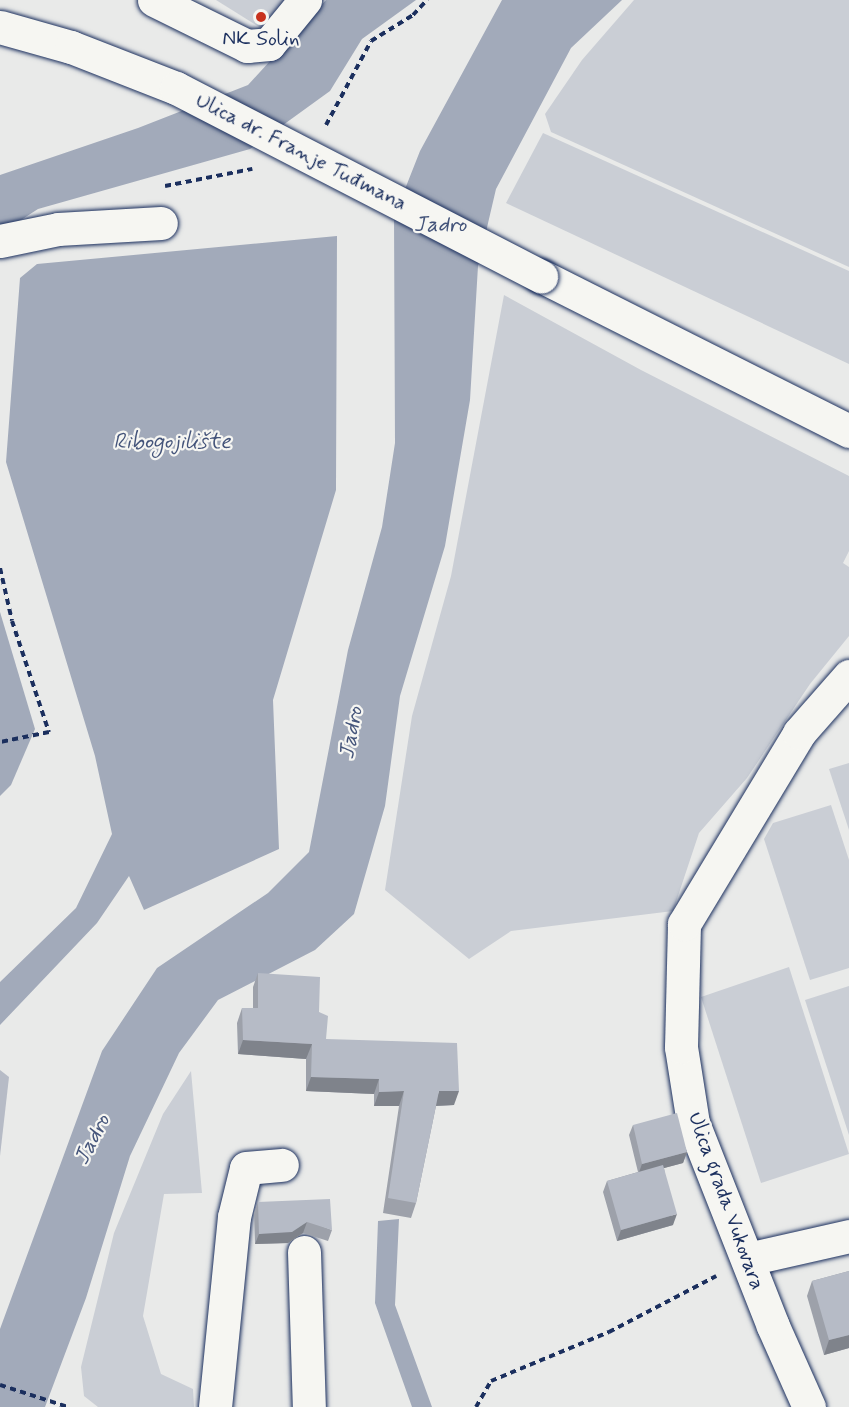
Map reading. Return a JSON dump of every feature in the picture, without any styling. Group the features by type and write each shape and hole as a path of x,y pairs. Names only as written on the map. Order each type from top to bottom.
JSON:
{"street":[{"path":"154,0 247,46 268,44 305,0"},
{"name":"Ulica dr. Franje Tuđmana","path":"0,27 71,47 176,88 849,431"},
{"path":"0,242 58,229 161,223"},
{"name":"Ulica grada Vukovara","path":"809,1407 693,1124 681,1047 684,924 799,733 849,676"},
{"path":"215,1407 234,1217 246,1168 282,1165"},
{"path":"748,1259 849,1236"},
{"path":"304,1252 309,1407"}],"path":[{"path":"0,568 12,621 49,732 0,742"},
{"path":"476,1407 491,1381 609,1332 748,1259"},
{"path":"0,1385 66,1406"}],"shaded area":[{"name":"NK Solin","path":"216,0 289,0 269,33"},
{"path":"634,0 849,0 849,267 551,132 545,114 582,60"},
{"path":"543,133 849,271 849,364 506,203"},
{"path":"504,295 641,370 849,476 849,551 843,563 849,567 849,636 810,684 747,778 699,833 673,911 511,931 469,959 385,890 412,716 451,576"},
{"path":"849,763 849,830 829,769"},
{"path":"831,805 849,860 849,968 810,980 764,839 773,823"},
{"path":"789,967 849,1154 761,1183 701,997"},
{"path":"849,986 849,1135 805,1000"},
{"path":"191,1071 202,1193 164,1194 143,1316 161,1374 193,1389 194,1407 98,1407 84,1396 81,1367 114,1233 163,1114"}],"water":[{"path":"326,0 416,0 362,39 330,91 250,149 38,209 7,229 0,240 0,175 138,128 248,85"},
{"name":"Jadro","path":"502,0 622,0 571,48 496,189 478,266 470,400 445,546 400,696 385,806 354,914 315,950 218,1000 179,1053 130,1156 86,1298 45,1407 0,1407 0,1329 102,1051 157,968 268,893 309,852 348,650 382,527 395,443 394,217 420,151"},
{"name":"Ribogojilište","path":"337,236 336,490 273,700 279,849 144,910 129,876 97,923 0,1025 0,982 76,908 112,834 95,756 6,462 20,278 37,264"},
{"path":"0,612 35,729 11,785 0,796"},
{"path":"399,1219 395,1305 432,1407 412,1407 375,1303 378,1221"}],"building":[{"path":"258,973 320,977 319,1012 328,1016 326,1039 457,1043 459,1091 439,1091 416,1203 388,1198 404,1091 379,1092 379,1079 311,1077 312,1044 243,1040 242,1008 258,1008"},
{"path":"0,1070 9,1077 0,1156"},
{"path":"677,1113 687,1152 642,1164 633,1125"},
{"path":"663,1165 677,1214 621,1230 607,1181"},
{"path":"330,1199 332,1230 307,1222 292,1232 259,1234 258,1202"},
{"path":"849,1271 849,1335 829,1340 812,1281"}],"place":[{"name":"NK Solin","path":"261,17"}]}
